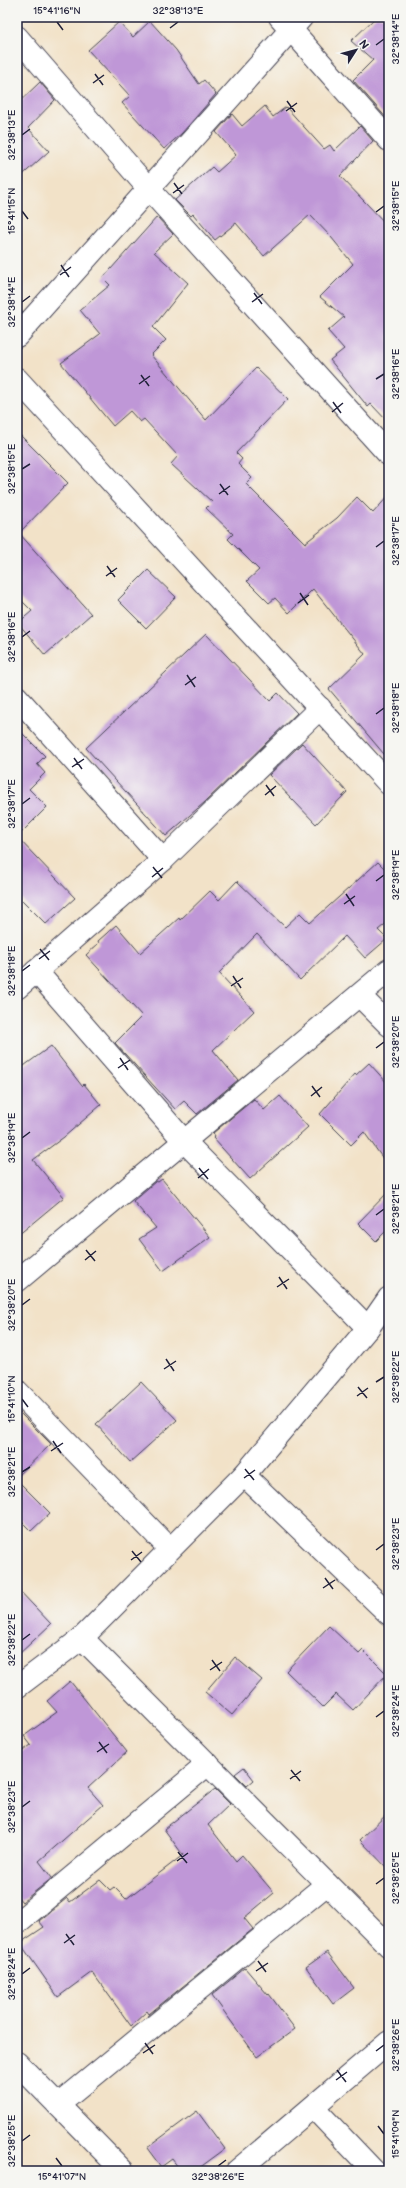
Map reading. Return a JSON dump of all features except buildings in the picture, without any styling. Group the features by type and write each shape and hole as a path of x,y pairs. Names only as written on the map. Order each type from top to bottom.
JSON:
{"street":[{"path":"17,336 148,188 291,21 389,140"},
{"path":"17,37 148,188 389,455"},
{"path":"17,379 389,784"},
{"path":"17,697 163,860"},
{"path":"17,988 163,860 320,708"},
{"path":"17,1281 360,996 389,970"},
{"path":"36,971 184,1141 368,1328"},
{"path":"360,996 389,1025"},
{"path":"17,1687 82,1638 169,1548 244,1475 368,1328 389,1298"},
{"path":"17,1390 169,1548"},
{"path":"244,1475 389,1614"},
{"path":"82,1638 389,1946"},
{"path":"17,1922 208,1764"},
{"path":"58,2105 327,1884"},
{"path":"237,2171 389,2042"},
{"path":"17,2063 123,2171"},
{"path":"313,2107 374,2171"}]}
